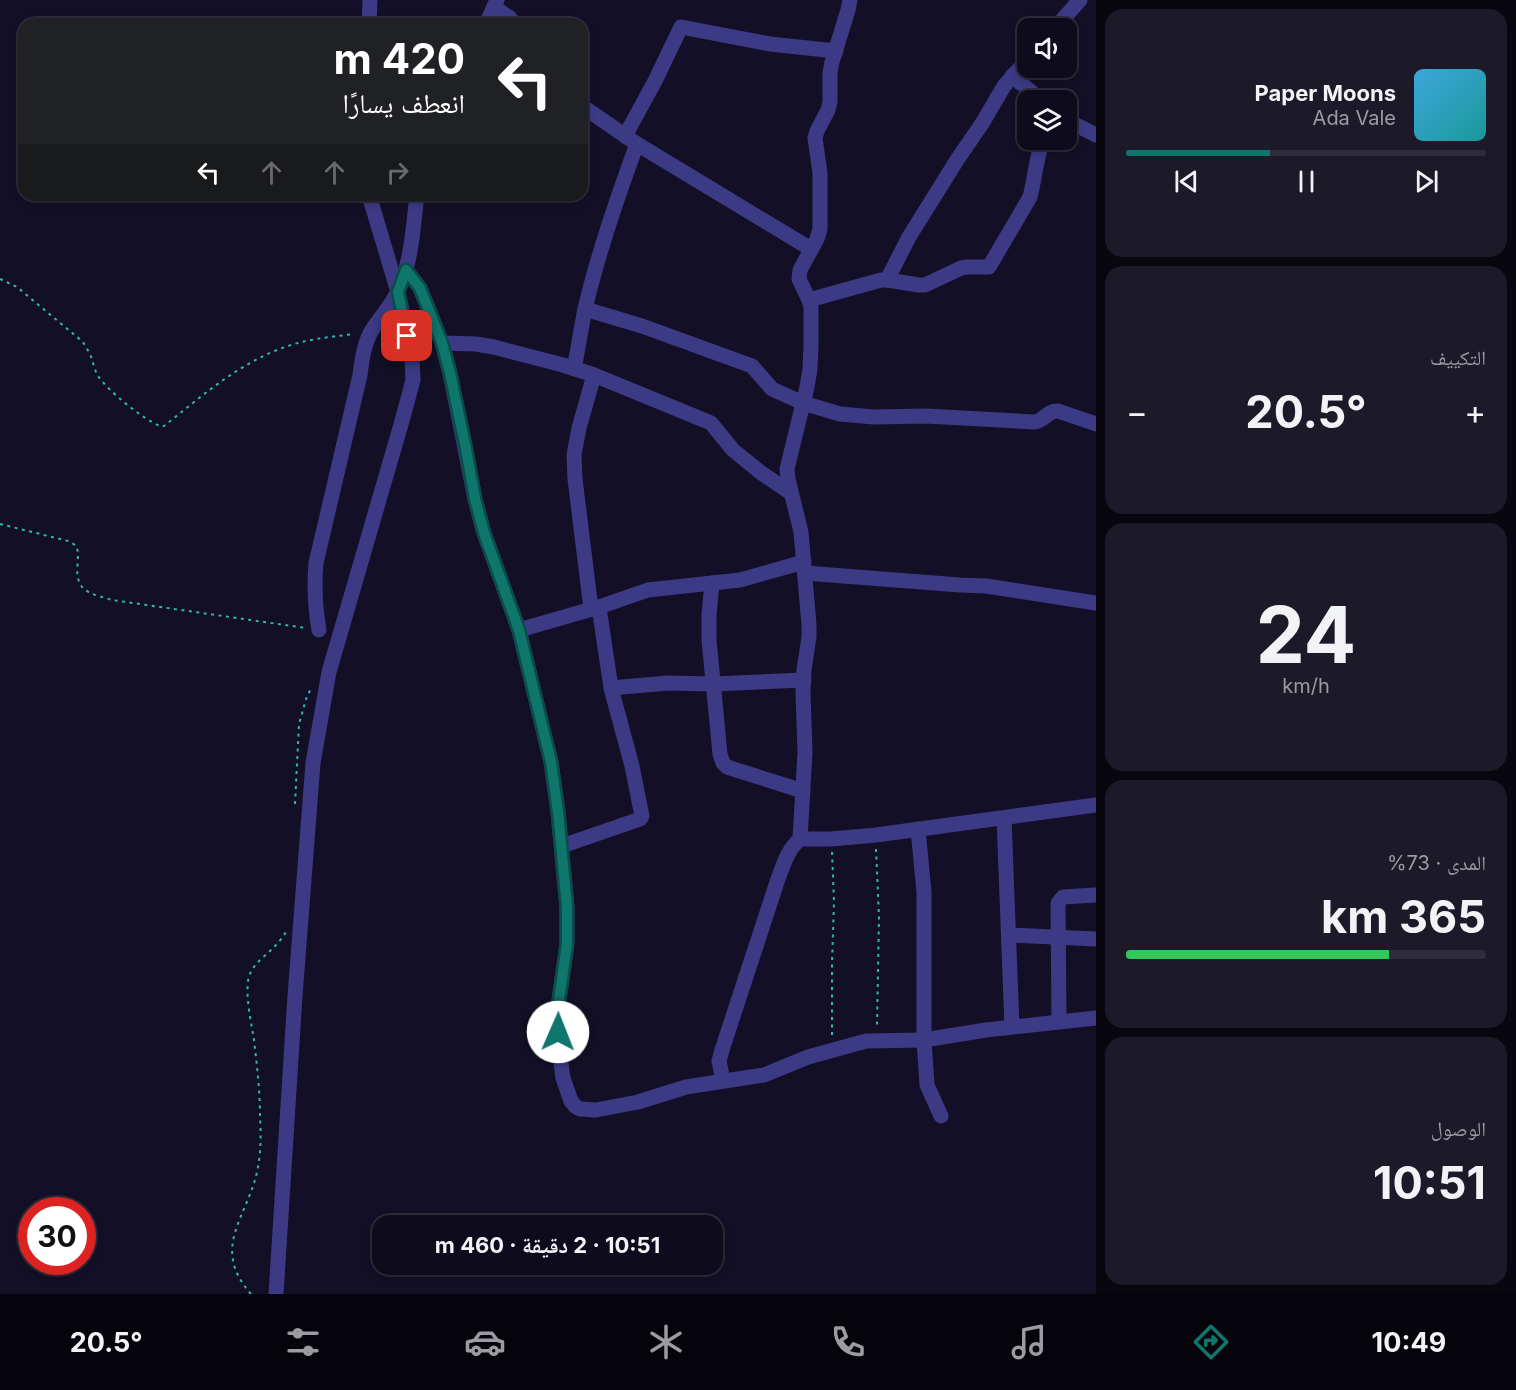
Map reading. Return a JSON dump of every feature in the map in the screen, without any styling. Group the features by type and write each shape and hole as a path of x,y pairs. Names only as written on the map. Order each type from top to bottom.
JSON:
{"street":[{"path":"369,18 370,0"},
{"path":"723,1081 719,1061 722,1050 777,882 791,848 800,839 805,752 804,680 809,637 801,532 787,469 807,387 811,345 811,307 799,279 800,270 820,229 820,173 815,138 828,110 830,73 850,0"},
{"path":"1064,18 1080,0"},
{"path":"489,18 495,3 510,18"},
{"path":"574,369 585,309 631,140 655,81 681,27 770,45 836,51"},
{"path":"887,280 909,237 957,160 984,122 1004,86 1017,71"},
{"path":"1012,76 1029,90"},
{"path":"588,110 631,140 811,249"},
{"path":"1077,126 1096,135"},
{"path":"809,300 881,280 926,285 961,268 989,267 1030,197 1040,150"},
{"path":"276,1294 313,764 329,672 413,380 412,357 398,292 371,201"},
{"path":"319,630 315,610 316,563 360,375 363,353 370,332 398,292 406,270 416,201"},
{"path":"406,270 420,288 442,343 475,499 484,533 519,630 551,762 567,907 567,944 557,1014 559,1050 563,1078 575,1106 596,1110 686,1088 764,1075 808,1057 866,1041 924,1040 1096,1018"},
{"path":"585,309 642,326 752,366 772,389 803,403 840,414 1034,422 1041,420 1051,411 1058,411 1096,424"},
{"path":"442,343 494,347 574,369 711,423 733,450 791,493"},
{"path":"562,846 640,819 642,816 632,766 611,688 595,608 574,479 574,455 579,428 594,375"},
{"path":"519,630 648,590 740,580 804,567 986,586 1096,603"},
{"path":"712,583 708,615 709,640 720,754 723,763 727,767 803,790"},
{"path":"611,688 657,683 714,684 804,680"},
{"path":"800,839 876,835 1096,805"},
{"path":"1004,818 1012,1027"},
{"path":"918,829 924,892 924,1040 927,1084 941,1116"},
{"path":"1059,1022 1058,903 1063,897 1095,896"},
{"path":"1009,935 1096,939"}],"path":[{"path":"0,279 17,287 82,342 90,354 95,370 105,384 137,412 160,426 164,426 229,375 261,357 284,347 317,338 370,332"},
{"path":"0,524 74,544 78,552 76,568 82,588 112,600 319,630"},
{"path":"295,806 299,724 307,696 315,682"},
{"path":"876,835 879,917 877,1041"},
{"path":"831,839 834,902 831,1050"},
{"path":"251,1294 238,1275 231,1249 234,1234 258,1167 261,1137 259,1079 249,1007 248,981 254,966 278,944 286,931"}],"route":[{"path":"407,336 398,292 406,270 420,288 442,343 475,499 484,533 519,630 551,762 567,907 567,944 557,1014 558,1032"}]}
